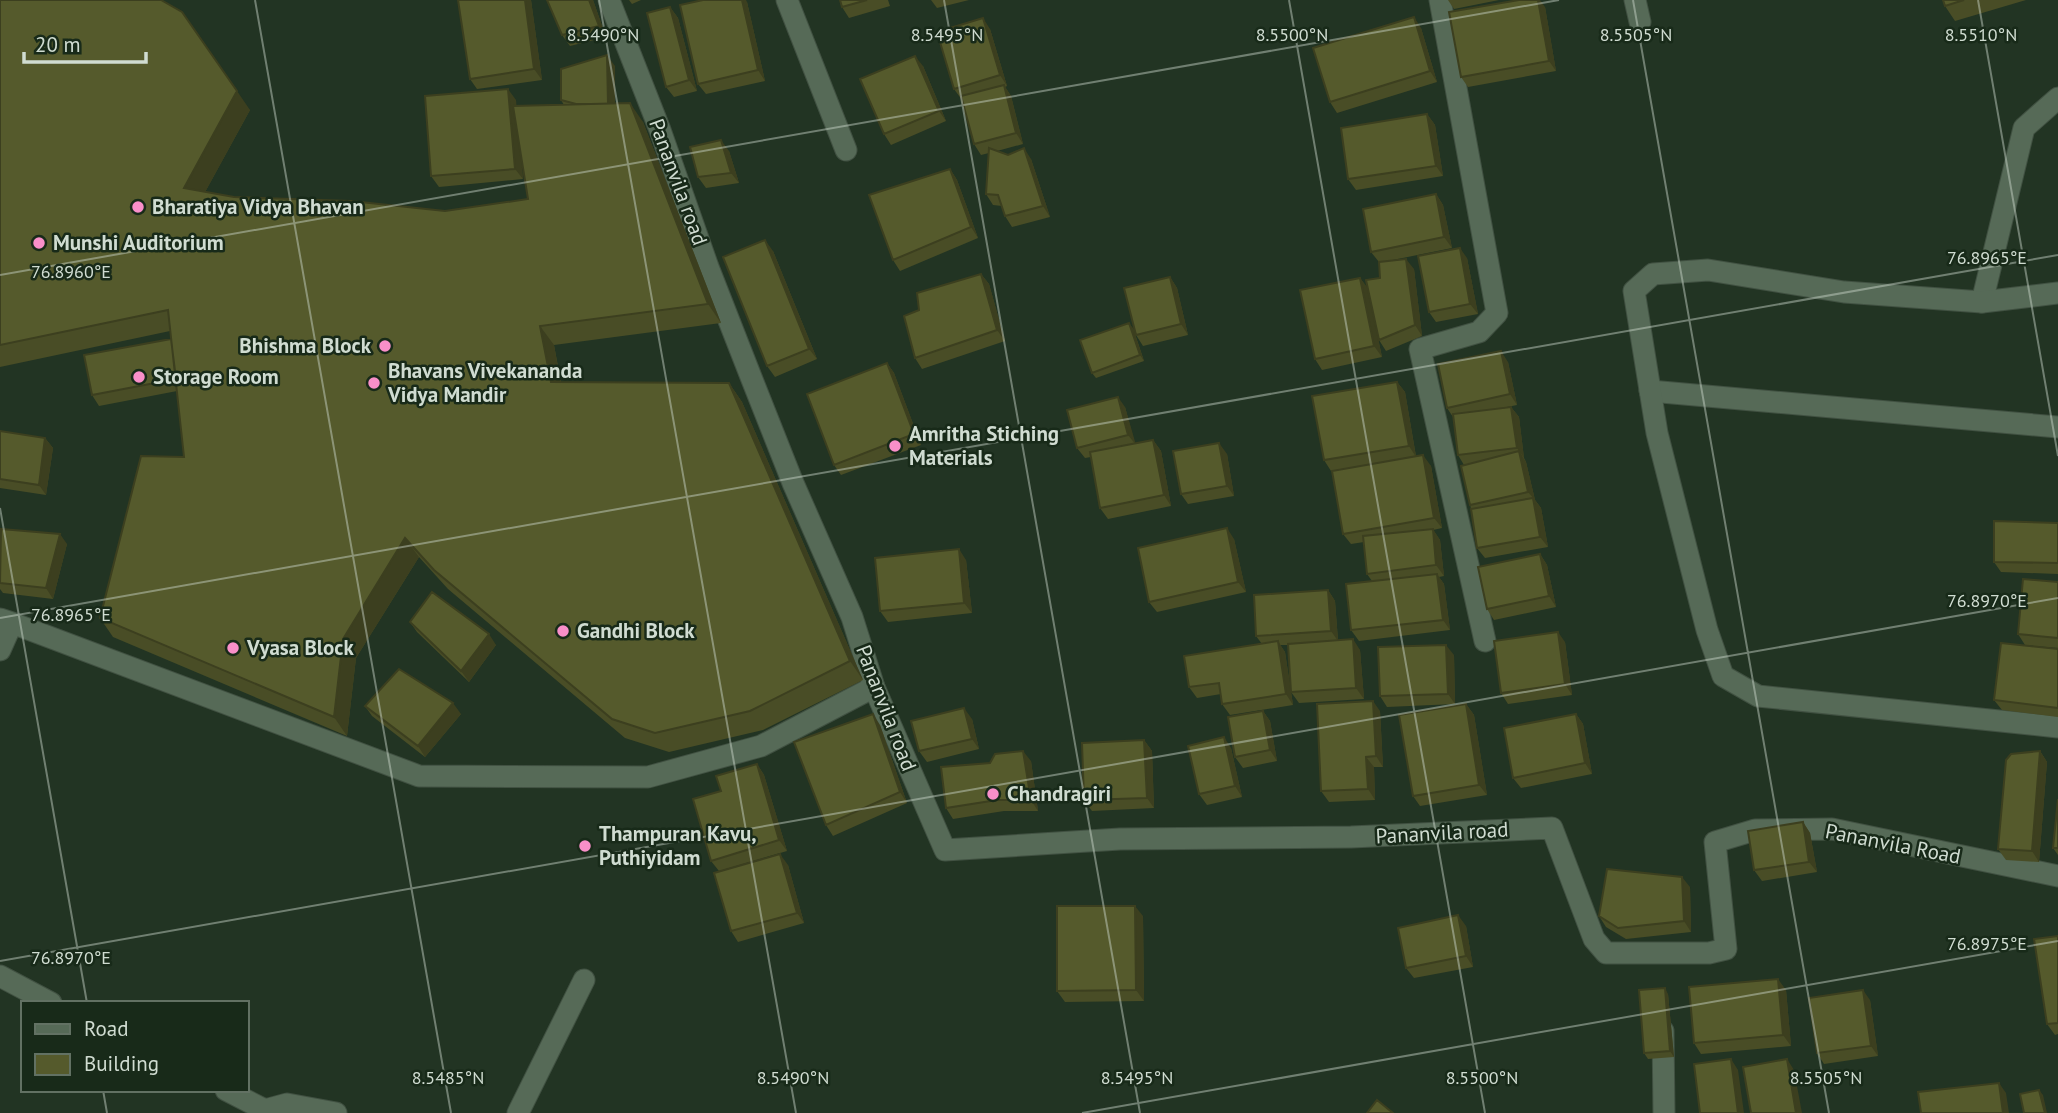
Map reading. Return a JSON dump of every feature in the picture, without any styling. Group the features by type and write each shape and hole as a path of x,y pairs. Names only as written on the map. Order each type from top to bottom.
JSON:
{"street":[{"name":"Pananvila road","path":"608,0 660,130 708,267 793,483 852,617 874,687 945,850 1119,839 1351,837 1552,828"},
{"path":"787,0 846,150"},
{"path":"1440,0 1497,313 1479,332 1420,349 1485,641"},
{"path":"1635,0 1640,22"},
{"path":"1982,302 2024,128 2058,98"},
{"path":"2058,293 1982,302 1844,292 1708,270 1653,274 1633,292 1657,433 1707,630 1723,676 1758,695 2058,727"},
{"path":"1650,391 2058,427"},
{"path":"0,650 6,621 419,776 648,777 761,746 874,687"},
{"name":"Pananvila Road","path":"1552,828 1594,939 1606,953 1709,953 1726,949 1715,842 1755,830 1832,829 2058,876"},
{"path":"0,976 47,1001"},
{"path":"518,1113 584,980"},
{"path":"1656,1010 1663,1031 1664,1113"},
{"path":"230,1092 265,1111 287,1104 336,1113"}],"building":[{"name":"Bhavans Vivekananda Vidya Mandir","path":"0,0 161,0 182,12 237,91 184,188 234,197 351,201 445,211 528,199 513,106 630,103 708,304 540,326 551,382 729,383 850,661 750,711 655,733 612,719 434,570 405,538 343,639 334,717 100,618 141,456 184,457 168,310 0,345"},
{"path":"458,0 525,0 534,69 470,79"},
{"path":"547,0 589,0 599,26 562,35"},
{"path":"703,0 742,0 758,70 698,84 680,5"},
{"path":"840,0 867,0 842,7"},
{"path":"1519,0 1538,0 1549,61 1461,77 1449,12"},
{"path":"1943,0 1964,0 1945,6"},
{"path":"670,7 689,80 666,87 647,13"},
{"path":"1414,17 1430,71 1330,102 1313,48"},
{"path":"983,18 1000,75 954,89 937,32"},
{"path":"607,55 608,104 576,104 561,100 561,69"},
{"path":"915,56 939,111 884,134 860,79"},
{"path":"1004,85 1016,133 974,144 961,96"},
{"path":"508,89 515,169 431,176 425,96"},
{"path":"1427,114 1436,166 1348,179 1341,128"},
{"path":"721,140 731,173 698,177 690,147"},
{"path":"989,148 1008,155 1024,148 1043,206 1005,216 998,195 986,194"},
{"path":"950,169 971,227 893,260 869,195"},
{"path":"1436,194 1444,237 1371,252 1363,209"},
{"path":"765,240 809,349 767,366 723,257"},
{"path":"1460,248 1470,304 1429,312 1418,256"},
{"path":"1406,259 1415,325 1379,340 1366,280 1380,278 1379,262"},
{"path":"981,274 997,330 915,358 904,316 919,310 917,293"},
{"path":"1170,277 1181,324 1136,335 1124,288"},
{"path":"1360,278 1374,346 1315,359 1300,290"},
{"path":"1129,323 1140,355 1092,373 1080,340"},
{"name":"Storage Room","path":"171,339 176,379 92,395 84,355"},
{"path":"1501,351 1510,394 1447,408 1438,364"},
{"path":"887,363 914,434 834,465 807,394"},
{"path":"1397,382 1409,446 1324,460 1312,396"},
{"path":"1118,397 1128,435 1077,448 1067,410"},
{"path":"1511,407 1517,448 1458,455 1453,414"},
{"path":"0,431 45,438 39,485 0,479"},
{"path":"1153,440 1164,495 1100,508 1090,452"},
{"path":"1219,443 1227,486 1181,494 1173,451"},
{"path":"1519,451 1528,492 1470,505 1461,466"},
{"path":"1423,455 1434,518 1343,534 1332,471"},
{"path":"1533,498 1540,537 1477,548 1471,509"},
{"path":"1994,521 2058,523 2058,563 1994,562"},
{"path":"1227,528 1238,582 1149,602 1138,548"},
{"path":"1,529 60,534 46,588 0,583"},
{"path":"1433,529 1436,565 1367,574 1363,536"},
{"path":"959,549 964,603 880,611 875,558"},
{"path":"1540,554 1549,596 1487,609 1478,567"},
{"path":"1437,574 1443,620 1351,630 1346,584"},
{"path":"2023,579 2058,582 2058,638 2018,634"},
{"path":"1328,590 1331,631 1256,636 1254,595"},
{"path":"432,592 489,634 461,671 410,622"},
{"path":"1558,632 1565,684 1501,693 1494,641"},
{"path":"1353,639 1356,688 1291,692 1288,644"},
{"path":"1278,641 1286,694 1222,704 1219,683 1189,687 1184,656"},
{"path":"2001,643 2058,649 2058,708 1994,700"},
{"path":"1446,645 1448,694 1380,696 1378,647"},
{"path":"399,669 453,703 418,746 365,706"},
{"path":"1373,701 1376,756 1366,757 1368,789 1321,791 1317,704"},
{"path":"1466,704 1479,785 1413,796 1399,715"},
{"path":"964,708 972,739 919,751 911,721"},
{"path":"1263,711 1270,750 1235,757 1228,717"},
{"path":"873,714 900,792 826,825 794,742"},
{"path":"1576,714 1585,763 1513,778 1504,728"},
{"path":"1224,737 1235,786 1199,794 1188,746"},
{"path":"1144,740 1147,798 1084,800 1082,743"},
{"name":"Chandragiri","path":"1023,751 1031,800 997,800 946,808 941,767 990,763 995,754"},
{"path":"2040,751 2032,851 1998,849 2006,760 2011,754"},
{"path":"757,764 779,840 711,861 693,799 721,791 716,776"},
{"path":"2058,799 2058,848 2053,848"},
{"path":"1803,822 1809,862 1754,870 1748,831"},
{"path":"780,854 797,913 731,931 714,873"},
{"path":"1607,869 1682,877 1684,921 1618,928 1599,916"},
{"path":"1057,906 1135,906 1136,990 1057,991"},
{"path":"1458,915 1466,956 1406,968 1398,928"},
{"path":"2058,936 2058,1023 2047,1024 2034,939"},
{"path":"1778,979 1783,1035 1694,1043 1689,987"},
{"path":"1665,988 1670,1051 1644,1053 1639,990"},
{"path":"1863,990 1871,1046 1817,1053 1809,998"},
{"path":"1731,1059 1738,1113 1700,1113 1694,1064"},
{"path":"1787,1059 1796,1113 1751,1113 1743,1067"},
{"path":"1999,1083 2003,1113 1921,1113 1918,1092"},
{"path":"2039,1090 2045,1113 2024,1113 2020,1094"},
{"path":"1377,1100 1393,1113 1367,1113"}],"place":[{"name":"Bharatiya Vidya Bhavan","path":"138,207"},
{"name":"Munshi Auditorium","path":"39,243"},
{"name":"Bhishma Block","path":"385,346"},
{"name":"Storage Room","path":"139,377"},
{"name":"Bhavans Vivekananda Vidya Mandir","path":"374,383"},
{"name":"Amritha Stiching Materials","path":"895,446"},
{"name":"Gandhi Block","path":"563,631"},
{"name":"Vyasa Block","path":"233,648"},
{"name":"Chandragiri","path":"993,794"},
{"name":"Thampuran Kavu, Puthiyidam","path":"585,846"}]}
